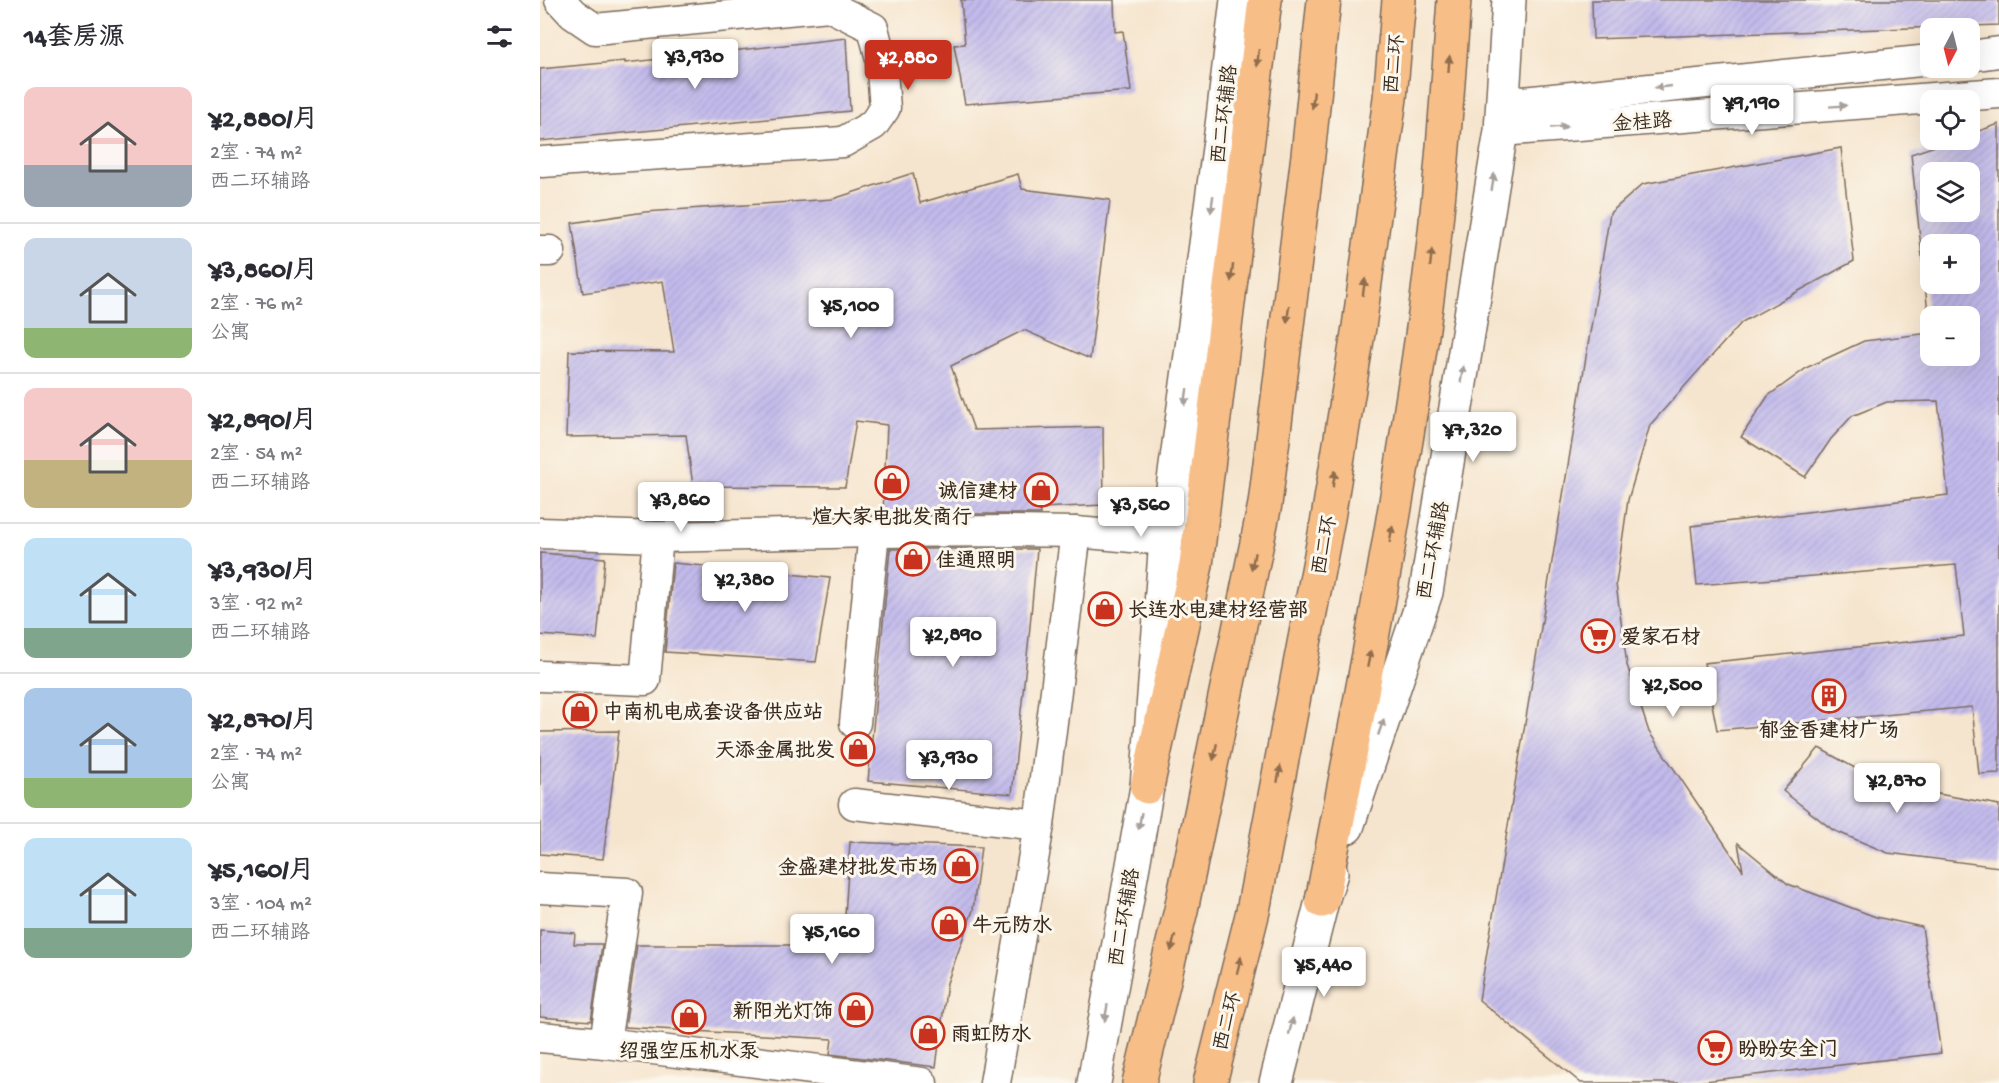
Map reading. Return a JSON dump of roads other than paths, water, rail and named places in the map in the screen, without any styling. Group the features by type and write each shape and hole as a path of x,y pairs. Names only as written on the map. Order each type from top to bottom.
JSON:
{"highway":[{"path":"1146,787 1196,565 1265,0"},
{"path":"1139,1083 1181,910 1264,504 1308,155 1324,0"},
{"name":"西二环","path":"1210,1083 1253,911 1328,518 1362,304 1390,98 1399,0"},
{"path":"1322,902 1382,592 1422,340 1443,148 1454,0"}],"street":[{"path":"542,162 843,142 873,125 885,108 881,59 873,28 829,6 595,28 573,14 560,0"},
{"name":"西二环辅路","path":"1094,1083 1146,787 1166,540 1237,0"},
{"name":"西二环辅路","path":"1276,1083 1322,902 1426,592 1502,117 1509,0"},
{"path":"1980,55 1999,52"},
{"name":"金桂路","path":"1502,117 1920,61"},
{"name":"金桂路","path":"1502,117 1999,93"},
{"path":"540,533 658,537 874,532 1076,532 1166,540"},
{"path":"855,723 874,532"},
{"path":"994,1083 1039,825 1076,532"},
{"path":"540,676 645,680 658,537"},
{"path":"854,804 1039,825"},
{"path":"540,888 627,893 605,1043"},
{"path":"540,1037 605,1043 922,1083"}],"place":[{"name":"煊大家电批发商行","path":"892,483"},
{"name":"诚信建材","path":"1041,490"},
{"name":"佳通照明","path":"913,559"},
{"name":"长连水电建材经营部","path":"1105,609"},
{"name":"爱家石材","path":"1598,636"},
{"name":"郁金香建材广场","path":"1829,696"},
{"name":"中南机电成套设备供应站","path":"580,711"},
{"name":"天添金属批发","path":"858,749"},
{"name":"金盛建材批发市场","path":"961,866"},
{"name":"牛元防水","path":"949,924"},
{"name":"新阳光灯饰","path":"856,1010"},
{"name":"绍强空压机水泵","path":"689,1017"},
{"name":"雨虹防水","path":"928,1033"},
{"name":"盼盼安全门","path":"1715,1048"}]}
